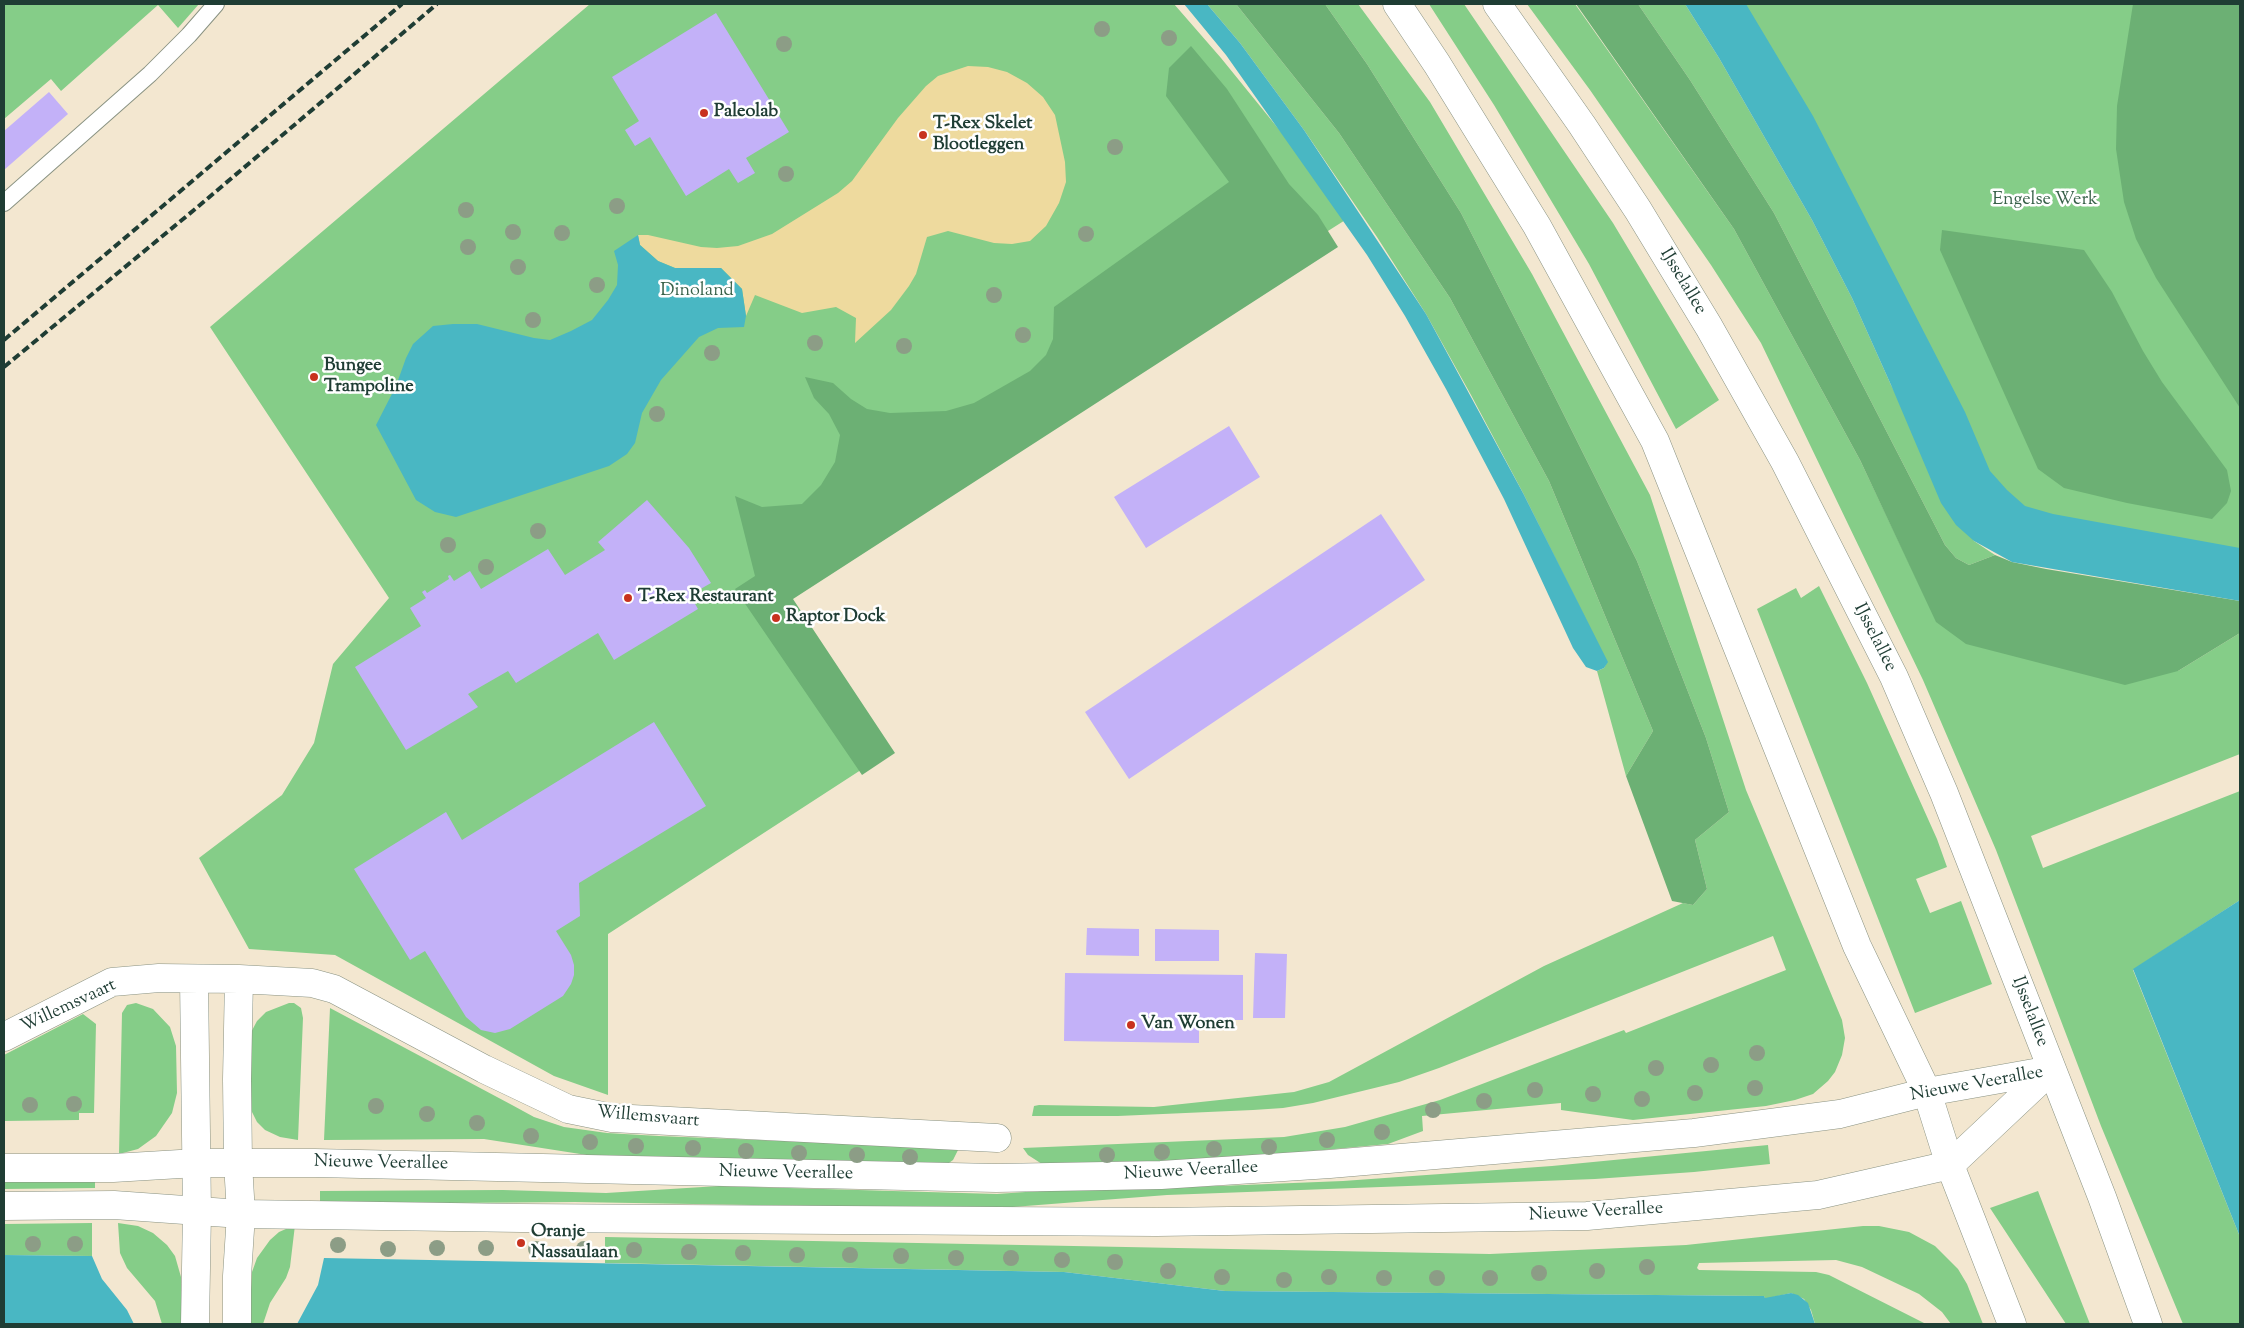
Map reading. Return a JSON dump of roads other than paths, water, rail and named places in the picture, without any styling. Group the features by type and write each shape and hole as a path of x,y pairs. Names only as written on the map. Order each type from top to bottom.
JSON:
{"main road":[{"path":"1397,4 1437,64 1537,226 1655,442 1857,946 1926,1092 1950,1165 2012,1324"},
{"name":"IJsselallee","path":"1497,4 1582,124 1638,210 1709,327 1785,462 1894,677 1944,793 2102,1197 2148,1324"},
{"name":"Willemsvaart","path":"4,1037 112,982 159,978 239,979 312,983 334,989 484,1069 568,1109 612,1118 997,1138"},
{"path":"194,979 197,1163 195,1324"},
{"path":"237,1324 237,1276 241,1214 238,1163 239,979"},
{"name":"Nieuwe Veerallee","path":"4,1168 113,1168 197,1163 354,1163 996,1178 1162,1175 1330,1164 1694,1133 1840,1114 1926,1092 2051,1070"},
{"name":"Nieuwe Veerallee","path":"4,1206 114,1205 241,1214 1147,1222 1587,1216 1818,1196 1950,1165 2051,1070"}],"lane":[{"path":"4,203 150,74 189,35 216,4"}],"water":[{"path":"1184,4 1207,4 1240,43 1304,130 1426,314 1523,493 1608,662 1604,668 1597,671 1586,667 1573,648 1504,499 1446,389 1405,316 1367,255 1226,55"},
{"path":"1685,4 1746,4 1813,116 1965,412 1990,471 2007,490 2025,506 2053,514 2240,548 2240,601 2012,562 1974,541 1956,525 1941,503 1852,298 1812,220 1719,58"},
{"path":"638,235 640,245 658,261 675,268 721,268 742,289 746,316 744,327 718,328 699,337 661,380 642,413 635,443 627,454 609,466 456,517 435,512 416,500 376,425 396,386 413,344 433,326 453,324 477,324 550,340 571,331 592,320 608,300 617,285 618,265 614,251"},
{"path":"2240,900 2240,1237 2133,969"},
{"path":"4,1255 92,1256 102,1279 127,1310 134,1324 4,1324"},
{"path":"324,1258 1064,1272 1225,1291 1764,1296 1765,1298 1791,1293 1798,1295 1808,1303 1815,1324 297,1324 318,1285"}],"railway":[{"path":"4,340 402,4"},
{"path":"4,367 194,210 437,4"}],"place":[{"name":"Paleolab","path":"704,113"},
{"name":"T-Rex Skelet Blootleggen","path":"923,135"},
{"name":"Bungee Trampoline","path":"314,377"},
{"name":"T-Rex Restaurant","path":"628,598"},
{"name":"Raptor Dock","path":"776,618"},
{"name":"Van Wonen","path":"1131,1025"},
{"name":"Oranje Nassaulaan","path":"521,1243"}],"park label":[{"name":"Engelse Werk","path":"2045,201"},
{"name":"Dinoland","path":"697,292"}]}
